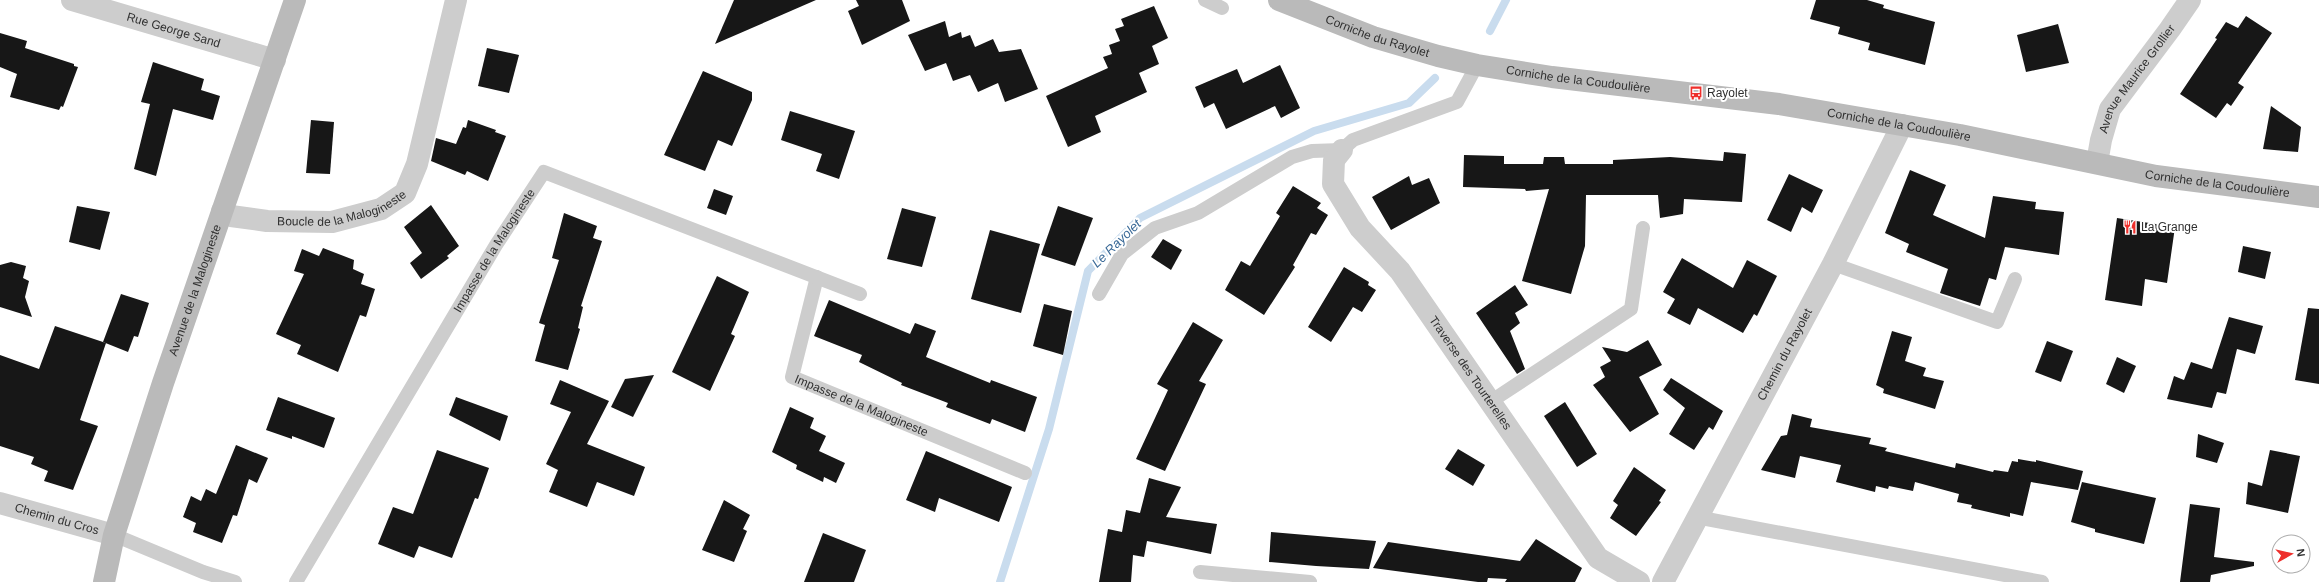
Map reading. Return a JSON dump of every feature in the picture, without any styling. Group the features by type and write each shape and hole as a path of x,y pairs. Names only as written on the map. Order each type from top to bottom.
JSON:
{"main road":[{"name":"Avenue de la Malogineste","path":"104,582 114,535 163,383 295,0"},
{"name":"Corniche du Rayolet","path":"1279,0 1373,37 1438,56 1477,65"},
{"name":"Corniche de la Coudoulière","path":"1477,65 1552,77 1779,104 1902,125 2156,176 2319,197"}],"street":[{"name":"Rue George Sand","path":"72,0 274,60"},
{"name":"Boucle de la Malogineste","path":"222,211 231,216 267,221 332,222 381,209 405,193 418,164 456,0"},
{"name":"Avenue Maurice Grollier","path":"2097,163 2101,140 2110,109 2170,30 2190,0"},
{"name":"Chemin du Rayolet","path":"1662,582 1833,264 1902,125"},
{"name":"Traverse des Tourterelles","path":"1342,150 1334,160 1334,184 1360,228 1400,271 1598,558 1639,582"},
{"name":"Chemin du Cros","path":"0,503 114,535"}],"lane":[{"path":"1205,0 1222,8"},
{"path":"1099,294 1122,254 1155,228 1198,213 1292,157 1312,151 1342,150 1352,140 1457,102 1477,65"},
{"name":"Impasse de la Malogineste","path":"296,582 496,245 544,172 860,294"},
{"path":"1490,402 1631,309 1643,228"},
{"path":"1833,264 1997,322 2015,279"},
{"name":"Impasse de la Malogineste","path":"817,278 792,377 1025,473"},
{"path":"1696,517 2042,582"},
{"path":"114,535 203,572 235,582"},
{"path":"1200,572 1310,582"}],"building":[{"path":"734,0 816,0 715,44"},
{"path":"856,0 902,0 910,21 862,45 848,11 859,6"},
{"path":"1816,0 1867,0 1884,5 1883,8 1935,22 1925,65 1868,50 1870,43 1838,34 1840,27 1810,19"},
{"path":"1154,6 1168,38 1152,46 1159,64 1139,73 1147,92 1095,116 1101,132 1068,147 1046,96 1108,68 1103,57 1112,54 1109,45 1120,41 1115,29 1124,26 1121,19"},
{"path":"2246,16 2272,33 2238,83 2244,87 2231,106 2227,103 2216,118 2180,94 2217,39 2215,38 2226,22 2238,28"},
{"path":"945,21 949,37 961,32 962,38 970,35 975,47 993,39 999,52 1021,49 1038,89 1005,102 998,83 978,92 970,75 953,81 946,63 925,71 908,35"},
{"path":"2058,24 2069,63 2026,72 2017,35"},
{"path":"0,33 27,41 25,48 74,64 74,66 78,67 63,107 61,106 59,110 10,97 17,74 0,67"},
{"path":"487,48 519,55 509,93 478,86"},
{"path":"153,62 204,79 201,90 220,96 213,120 173,109 156,176 134,169 150,104 141,102"},
{"path":"1280,65 1300,108 1281,118 1275,106 1226,129 1214,103 1204,108 1195,87 1237,69 1243,83"},
{"path":"703,71 752,92 752,100 732,146 718,140 705,171 664,155"},
{"path":"2271,106 2301,127 2298,152 2263,149"},
{"path":"790,111 855,131 839,179 816,171 822,154 781,140"},
{"path":"311,120 334,122 330,174 306,173"},
{"path":"468,120 496,130 495,132 506,136 488,181 467,171 465,175 431,161 436,138 456,144 463,127 466,128"},
{"path":"1724,152 1746,154 1742,202 1684,199 1683,214 1660,218 1658,195 1586,195 1585,246 1571,294 1522,281 1549,189 1526,191 1525,189 1463,187 1464,155 1504,156 1504,164 1543,164 1544,157 1564,157 1565,164 1613,164 1613,160 1670,157 1723,161"},
{"path":"1910,170 1946,185 1933,215 1985,238 1993,196 2036,202 2035,209 2064,212 2059,255 2005,247 1996,280 1989,278 1980,306 1940,293 1948,269 1906,252 1909,244 1885,233"},
{"path":"1789,174 1823,190 1812,213 1802,207 1791,232 1767,220"},
{"path":"1409,176 1412,185 1429,178 1440,203 1391,230 1372,197"},
{"path":"1293,186 1321,203 1317,208 1328,215 1316,235 1311,233 1293,265 1295,267 1264,315 1225,290 1241,261 1250,266 1280,216 1276,213"},
{"path":"714,189 733,196 726,215 707,208"},
{"path":"431,205 459,246 447,256 449,258 421,279 410,263 422,253 404,227"},
{"path":"77,206 110,212 100,250 69,242"},
{"path":"1058,206 1093,218 1075,266 1041,255"},
{"path":"902,208 936,217 922,267 887,259"},
{"path":"564,213 597,226 593,238 602,241 581,306 583,307 578,328 580,329 568,370 535,361 545,325 539,323 559,260 552,258"},
{"path":"2117,218 2175,227 2167,283 2145,279 2142,306 2105,300"},
{"path":"990,230 1040,244 1021,313 971,299"},
{"path":"1163,239 1182,250 1171,270 1151,257"},
{"path":"2243,246 2271,252 2265,279 2238,272"},
{"path":"323,248 354,260 353,269 364,274 361,284 375,289 366,317 360,315 338,372 297,354 301,345 276,334 304,274 294,271 302,249 319,256"},
{"path":"1682,258 1733,288 1747,260 1777,276 1757,316 1754,314 1743,333 1698,308 1690,325 1667,313 1675,299 1663,292"},
{"path":"11,262 26,266 23,278 29,281 25,297 32,317 0,307 0,265"},
{"path":"1344,267 1369,282 1368,285 1376,290 1362,312 1353,307 1331,342 1308,327"},
{"path":"717,276 749,292 731,334 735,336 710,391 672,372"},
{"path":"1515,285 1528,305 1515,313 1520,323 1510,331 1525,369 1517,374 1476,313"},
{"path":"121,294 149,303 138,337 134,336 128,352 103,342"},
{"path":"829,300 910,334 915,323 936,331 926,357 990,383 991,380 1037,397 1025,432 992,419 990,424 946,407 948,403 901,385 902,383 859,362 862,355 814,336"},
{"path":"1044,304 1072,311 1063,355 1033,346"},
{"path":"2308,308 2319,309 2319,384 2295,380"},
{"path":"2229,317 2263,326 2255,354 2237,349 2226,394 2217,392 2212,408 2167,399 2174,376 2184,380 2191,362 2212,369"},
{"path":"1193,322 1223,340 1199,381 1206,384 1165,471 1136,459 1168,390 1157,384"},
{"path":"55,326 106,343 80,420 98,426 73,490 44,481 48,471 31,464 34,457 0,446 0,355 39,369"},
{"path":"1892,331 1912,337 1905,361 1926,368 1923,376 1944,381 1935,409 1883,393 1884,389 1876,385"},
{"path":"1648,340 1662,365 1639,377 1659,414 1630,432 1593,385 1605,377 1600,367 1611,361 1602,347 1627,352"},
{"path":"2047,341 2073,351 2061,382 2035,372"},
{"path":"2117,357 2136,366 2124,393 2106,384"},
{"path":"654,375 633,417 611,407 625,379"},
{"path":"1671,378 1723,411 1713,430 1709,427 1694,450 1669,434 1685,408 1663,390"},
{"path":"560,380 609,401 587,444 645,467 634,496 597,482 587,507 549,492 558,470 546,464 571,412 550,404"},
{"path":"278,397 335,418 324,448 292,436 292,439 266,430"},
{"path":"456,397 508,416 500,441 449,415"},
{"path":"1565,402 1597,454 1577,467 1544,416"},
{"path":"790,407 814,418 810,428 826,436 819,451 845,463 836,483 824,477 823,482 796,469 797,465 772,452"},
{"path":"1792,414 1812,419 1810,427 1871,438 1869,444 1887,448 1885,451 1955,468 1956,463 1993,472 1994,470 2008,472 2012,461 2018,462 2018,459 2036,462 2036,460 2083,471 2078,490 2031,482 2023,516 2010,513 2010,517 1971,508 1972,505 1957,502 1959,494 1915,482 1913,491 1889,486 1888,489 1876,486 1875,492 1836,482 1841,465 1800,456 1795,478 1761,470 1781,436 1787,435"},
{"path":"2198,434 2224,443 2217,463 2196,457"},
{"path":"236,445 268,458 257,483 249,479 237,516 233,515 222,543 193,532 196,523 183,517 191,496 201,501 206,489 216,494"},
{"path":"1458,449 1485,465 1473,486 1445,469"},
{"path":"437,450 489,468 478,499 475,498 452,558 419,546 414,558 378,544 393,507 413,514"},
{"path":"2270,450 2300,456 2288,513 2246,504 2248,482 2262,486"},
{"path":"926,451 1012,487 999,522 939,498 935,512 906,500"},
{"path":"1634,467 1666,490 1659,501 1661,502 1636,536 1610,518 1618,505 1613,501"},
{"path":"1149,478 1181,487 1166,517 1217,524 1211,554 1147,541 1144,557 1133,555 1131,582 1099,582 1108,529 1122,532 1126,510 1140,513"},
{"path":"2082,482 2156,498 2144,544 2095,532 2095,529 2071,522"},
{"path":"724,500 750,515 743,529 747,531 734,562 702,550"},
{"path":"2190,504 2220,508 2214,557 2254,562 2254,566 2211,575 2210,582 2180,582"},
{"path":"1271,532 1376,541 1369,569 1269,562"},
{"path":"823,533 866,550 854,582 804,582"},
{"path":"1536,539 1582,568 1575,582 1505,582 1507,579 1488,578 1487,582 1478,582 1373,568 1388,542 1520,561"}],"waterway":[{"name":"Le Rayolet","path":"1490,31 1506,0"},
{"name":"Le Rayolet","path":"1000,582 1049,429 1088,271 1140,218 1314,131 1409,103 1435,78"}],"place":[{"name":"Rayolet","path":"1696,93"},
{"name":"La Grange","path":"2130,227"}]}
